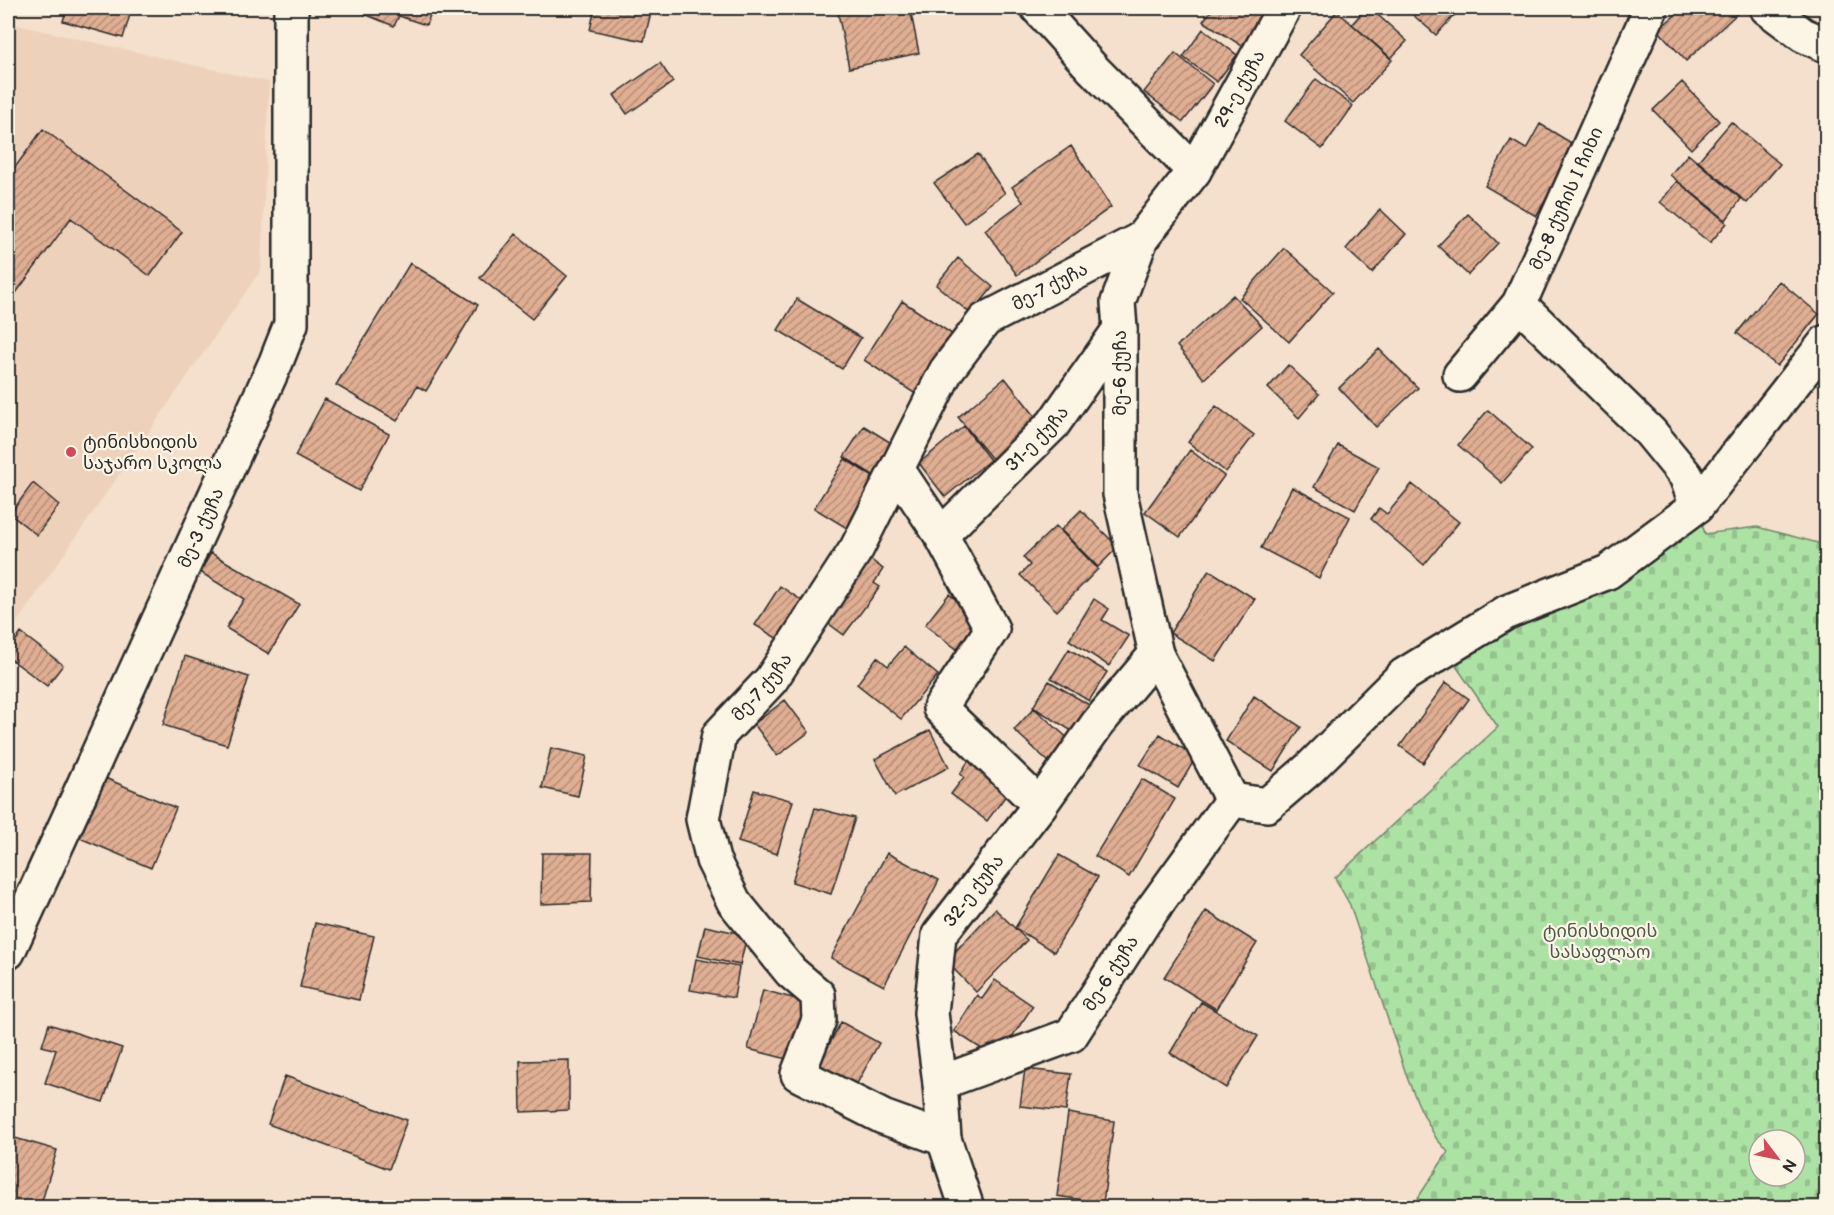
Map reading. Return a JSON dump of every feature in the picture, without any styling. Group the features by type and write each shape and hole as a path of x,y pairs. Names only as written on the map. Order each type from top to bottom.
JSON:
{"street":[{"name":"მე-3 ქუჩა","path":"8,952 276,362 291,324 291,8"},
{"path":"1038,8 1093,69 1194,171"},
{"name":"29-ე ქუჩა","path":"1194,171 1284,8"},
{"name":"მე-8 ქუჩის I ჩიხი","path":"1460,375 1519,304 1651,8"},
{"path":"1767,8 1803,35 1827,45"},
{"name":"მე-6 ქუჩა","path":"940,1083 1071,1035 1144,920 1232,800 1155,654 1120,494 1118,302 1141,239 1194,171"},
{"name":"მე-7 ქუჩა","path":"944,1139 883,1117 798,1074 819,1020 818,995 791,972 734,902 712,860 703,819 719,735 771,680 857,548 946,371 985,320 1141,239"},
{"path":"1519,304 1650,432 1686,476 1696,506"},
{"name":"31-ე ქუჩა","path":"941,536 1053,424 1120,329"},
{"path":"1232,800 1268,805 1404,675 1507,612 1608,572 1696,506 1827,342"},
{"path":"897,470 941,536 992,629 940,708 1040,805"},
{"name":"32-ე ქუჩა","path":"968,1208 944,1139 931,1013 939,935 1040,805 1098,723 1155,654"}],"shaded area":[{"name":"ტინისხიდის საჯარო სკოლა","path":"8,23 269,82 261,270 8,635"}],"green space":[{"name":"ტინისხიდის სასაფლაო","path":"1697,506 1705,534 1757,527 1826,545 1826,1207 1412,1207 1448,1152 1436,1138 1408,1080 1350,905 1335,878 1498,727 1445,650"}],"building":[{"path":"67,8 132,8 123,38 63,21"},
{"path":"364,8 433,8 426,25 399,16 394,26 362,13"},
{"path":"595,8 652,8 644,41 590,30"},
{"path":"837,8 910,8 919,53 849,68"},
{"path":"1213,8 1266,8 1242,46 1203,21"},
{"path":"1366,8 1370,8 1407,41 1391,58 1352,24"},
{"path":"1405,8 1461,8 1436,35"},
{"path":"1683,8 1739,8 1741,10 1686,61 1658,30"},
{"path":"1337,11 1392,60 1353,103 1299,55"},
{"path":"1203,29 1237,55 1217,82 1183,57"},
{"path":"1175,53 1213,84 1183,122 1144,92"},
{"path":"660,63 673,82 627,114 614,95"},
{"path":"1316,79 1353,106 1322,149 1285,121"},
{"path":"1682,82 1719,121 1691,149 1653,110"},
{"path":"1731,122 1780,164 1747,203 1698,161"},
{"path":"1540,124 1578,147 1536,216 1485,186 1511,140 1526,149"},
{"path":"43,129 182,232 150,276 71,218 8,304 8,177"},
{"path":"1071,146 1111,207 1017,275 985,230 1023,202 1012,187"},
{"path":"978,154 1005,193 964,223 934,183"},
{"path":"1688,154 1741,199 1726,220 1670,175"},
{"path":"1677,181 1727,223 1710,243 1660,202"},
{"path":"1380,209 1406,234 1372,273 1346,249"},
{"path":"1468,214 1498,243 1468,275 1438,246"},
{"path":"516,234 567,276 532,319 480,278"},
{"path":"1284,248 1333,292 1289,342 1240,298"},
{"path":"958,258 993,287 971,314 936,285"},
{"path":"410,263 478,305 426,391 417,386 397,421 336,385"},
{"path":"1779,281 1819,314 1777,366 1737,333"},
{"path":"1233,295 1262,326 1204,379 1177,346"},
{"path":"797,299 861,338 842,369 778,330"},
{"path":"902,301 955,336 917,395 864,360"},
{"path":"1379,349 1418,388 1376,427 1339,388"},
{"path":"1288,365 1319,394 1299,418 1268,388"},
{"path":"1005,378 1039,421 992,459 958,417"},
{"path":"325,399 389,434 359,491 295,456"},
{"path":"1216,406 1254,435 1226,472 1188,442"},
{"path":"1488,410 1532,449 1502,483 1458,445"},
{"path":"864,426 901,449 881,480 844,457"},
{"path":"964,426 990,460 945,497 919,463"},
{"path":"1338,445 1379,467 1355,510 1314,487"},
{"path":"1190,450 1224,476 1180,537 1145,512"},
{"path":"845,459 881,482 850,530 814,508"},
{"path":"33,483 59,505 37,535 10,514"},
{"path":"1412,484 1459,522 1424,565 1371,519 1379,508 1387,514"},
{"path":"1292,487 1350,517 1319,578 1261,548"},
{"path":"1081,510 1118,547 1098,567 1061,530"},
{"path":"1056,526 1098,569 1057,611 1020,575 1030,565 1023,557"},
{"path":"211,553 299,604 269,654 226,628 244,599 200,572"},
{"path":"866,556 883,569 874,583 880,587 844,635 821,618"},
{"path":"1209,570 1255,599 1215,661 1170,633"},
{"path":"780,586 807,604 783,642 755,625"},
{"path":"949,594 985,623 962,653 925,625"},
{"path":"1094,599 1109,609 1102,620 1129,636 1109,666 1069,640"},
{"path":"21,633 63,665 47,686 8,657 8,651"},
{"path":"904,647 938,675 901,719 857,684 877,657 888,666"},
{"path":"1069,649 1107,672 1089,701 1051,678"},
{"path":"185,656 249,677 227,745 163,725"},
{"path":"1049,681 1091,706 1075,733 1033,707"},
{"path":"1446,682 1469,699 1423,763 1400,746"},
{"path":"1254,696 1301,727 1273,771 1226,741"},
{"path":"785,700 809,732 777,756 754,724"},
{"path":"1034,708 1071,741 1050,763 1014,730"},
{"path":"930,730 949,767 895,796 875,759"},
{"path":"1160,734 1196,757 1178,788 1140,765"},
{"path":"551,748 587,756 578,796 542,788"},
{"path":"969,760 1010,790 987,821 951,794 964,777 960,774"},
{"path":"105,778 176,808 151,868 80,838"},
{"path":"1142,779 1175,799 1129,877 1095,856"},
{"path":"754,790 793,801 777,854 738,842"},
{"path":"815,808 855,818 831,894 792,882"},
{"path":"542,853 592,853 591,902 541,904"},
{"path":"887,853 939,880 884,986 831,958"},
{"path":"1059,855 1098,877 1054,952 1015,928"},
{"path":"995,909 1027,940 976,992 946,961"},
{"path":"1206,911 1257,943 1216,1009 1164,977"},
{"path":"315,923 374,936 359,1000 300,987"},
{"path":"705,926 747,935 740,965 698,956"},
{"path":"696,959 739,967 734,998 690,990"},
{"path":"995,980 1033,1006 997,1059 954,1031 977,995 982,999"},
{"path":"763,990 807,1002 791,1060 748,1049"},
{"path":"1201,1002 1258,1036 1226,1088 1170,1053"},
{"path":"841,1022 879,1043 854,1089 817,1068"},
{"path":"49,1024 122,1048 103,1102 45,1083 56,1050 42,1046"},
{"path":"569,1060 569,1110 521,1112 520,1061"},
{"path":"1025,1069 1071,1074 1066,1111 1020,1106"},
{"path":"285,1076 407,1120 389,1169 268,1124"},
{"path":"1068,1113 1114,1121 1103,1203 1057,1196"},
{"path":"8,1136 57,1150 40,1208 29,1208 8,1201"}],"place":[{"name":"ტინისხიდის საჯარო სკოლა","path":"71,452"}]}
